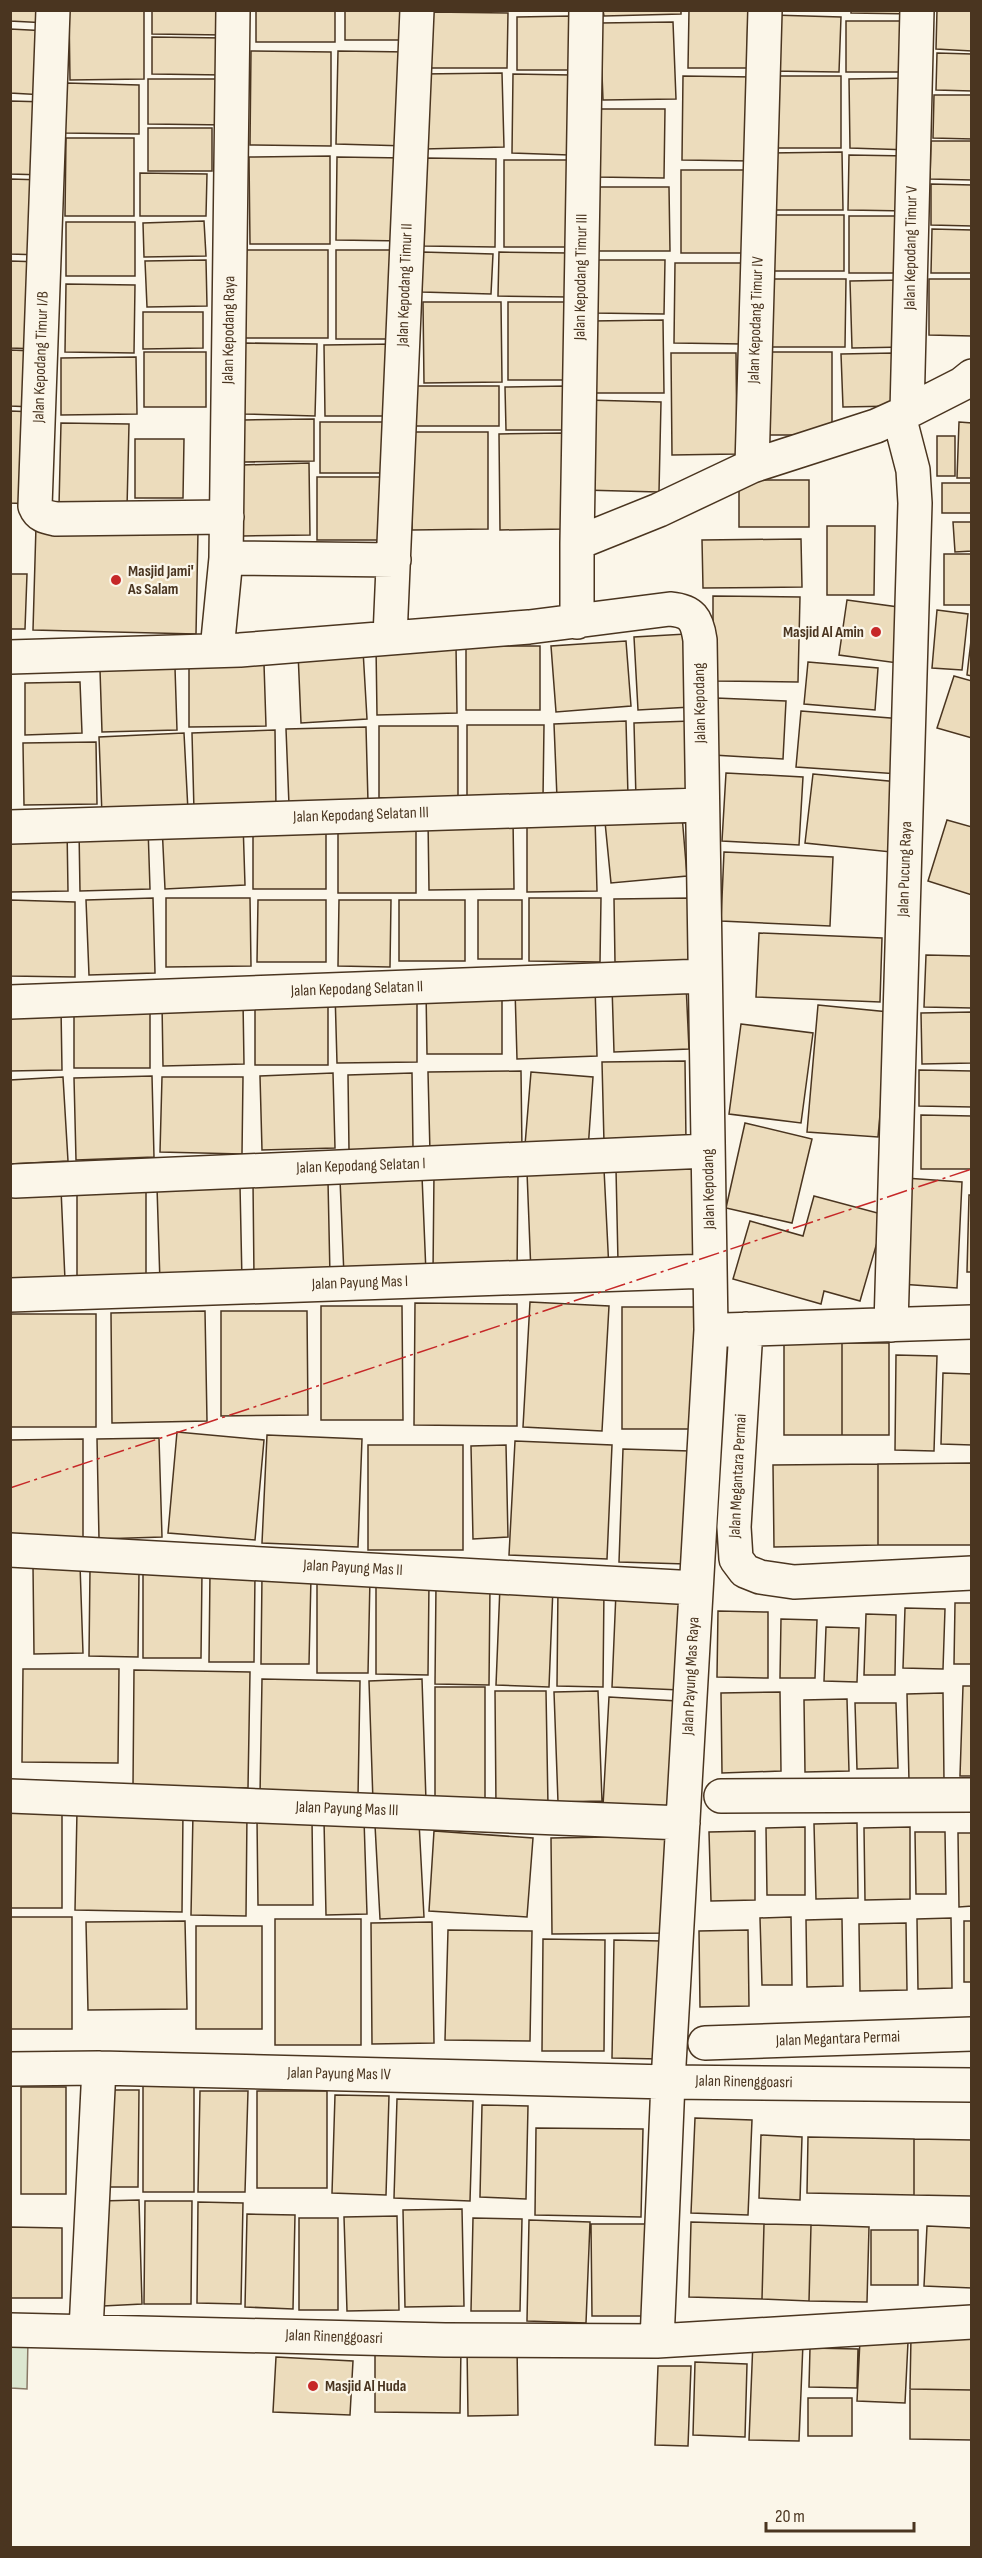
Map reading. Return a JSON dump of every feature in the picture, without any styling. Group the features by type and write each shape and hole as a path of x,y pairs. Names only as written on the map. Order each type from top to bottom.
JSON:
{"street":[{"name":"Jalan Kepodang Timur I/B","path":"53,10 35,506 38,513 46,518 56,519 227,518"},
{"name":"Jalan Kepodang Raya","path":"217,650 226,558 227,518 233,10"},
{"name":"Jalan Kepodang Timur II","path":"390,637 417,10"},
{"name":"Jalan Kepodang Timur III","path":"577,622 586,10"},
{"name":"Jalan Kepodang Timur IV","path":"752,466 765,10"},
{"name":"Jalan Kepodang Timur V","path":"903,420 917,10"},
{"path":"577,543 658,510 752,466 876,426 903,420 972,376"},
{"name":"Jalan Pucung Raya","path":"891,1324 915,503 913,470 903,420"},
{"path":"226,558 394,560"},
{"name":"Jalan Kepodang","path":"10,657 240,650 577,622 670,609 684,610 697,622 700,640 710,1271"},
{"name":"Jalan Kepodang Selatan III","path":"16,826 701,805"},
{"name":"Jalan Kepodang Selatan II","path":"10,1002 705,976"},
{"name":"Jalan Kepodang Selatan I","path":"15,1181 708,1151"},
{"name":"Jalan Payung Mas I","path":"10,1295 710,1271"},
{"name":"Jalan Payung Mas Raya","path":"668,2082 711,1330 710,1271"},
{"path":"711,1330 972,1322"},
{"name":"Jalan Megantara Permai","path":"746,1329 734,1527 736,1558 746,1571 760,1577 794,1582 972,1573"},
{"name":"Jalan Payung Mas II","path":"10,1550 696,1588"},
{"path":"721,1796 972,1795"},
{"name":"Jalan Payung Mas III","path":"10,1796 683,1823"},
{"name":"Jalan Megantara Permai","path":"705,2043 972,2034"},
{"path":"86,2330 99,2068"},
{"name":"Jalan Payung Mas IV","path":"10,2069 99,2068 668,2082"},
{"path":"657,2341 668,2082"},
{"name":"Jalan Rinenggoasri","path":"668,2082 972,2085"},
{"name":"Jalan Rinenggoasri","path":"10,2330 445,2340 657,2341 972,2322"}],"green space":[{"path":"11,2338 28,2339 27,2389 11,2388"}],"building":[{"path":"10,10 48,10 48,23 10,21"},
{"path":"69,10 144,10 144,79 70,80"},
{"path":"152,10 224,10 224,35 152,34"},
{"path":"256,10 335,10 335,42 256,42"},
{"path":"345,10 408,10 408,40 345,40"},
{"path":"603,10 681,10 681,14 604,16"},
{"path":"689,10 748,10 747,68 688,68"},
{"path":"851,10 914,10 914,14 851,13"},
{"path":"937,10 972,10 972,51 936,49"},
{"path":"431,12 508,13 507,68 431,68"},
{"path":"772,15 841,17 839,72 770,71"},
{"path":"572,16 572,70 517,70 517,17"},
{"path":"846,21 912,21 912,72 846,72"},
{"path":"673,22 676,99 603,100 600,23"},
{"path":"10,29 48,31 45,95 10,93"},
{"path":"152,37 224,38 224,75 152,74"},
{"path":"251,51 331,52 331,146 250,145"},
{"path":"338,51 408,52 407,146 336,144"},
{"path":"937,53 972,54 972,91 936,90"},
{"path":"502,73 504,147 424,149 422,74"},
{"path":"513,74 571,75 569,155 512,153"},
{"path":"683,76 754,77 752,161 682,160"},
{"path":"770,76 841,76 841,148 769,148"},
{"path":"914,78 910,150 850,148 849,79"},
{"path":"148,79 228,79 228,125 148,124"},
{"path":"66,83 139,85 139,134 65,133"},
{"path":"934,95 972,95 972,139 933,138"},
{"path":"10,101 47,102 45,175 10,174"},
{"path":"597,109 665,109 664,178 595,177"},
{"path":"148,128 212,128 212,171 148,171"},
{"path":"66,138 134,138 134,216 65,216"},
{"path":"931,141 972,141 972,180 930,179"},
{"path":"842,152 843,210 771,210 770,153"},
{"path":"849,155 909,156 908,211 848,210"},
{"path":"330,156 330,244 250,244 249,157"},
{"path":"337,157 405,158 405,241 336,240"},
{"path":"426,158 496,159 495,247 424,246"},
{"path":"504,160 570,160 570,247 504,247"},
{"path":"681,170 750,170 750,253 681,253"},
{"path":"140,173 207,174 206,216 140,216"},
{"path":"10,179 43,180 42,255 10,254"},
{"path":"931,184 972,185 972,226 931,225"},
{"path":"594,187 669,187 670,251 595,251"},
{"path":"769,215 844,215 844,271 769,271"},
{"path":"849,216 909,216 909,273 849,273"},
{"path":"204,221 206,256 144,257 143,223"},
{"path":"66,222 135,222 135,276 66,276"},
{"path":"932,229 972,230 972,273 931,273"},
{"path":"244,250 328,250 328,338 244,338"},
{"path":"336,250 401,250 401,339 336,339"},
{"path":"422,252 493,254 491,294 422,292"},
{"path":"499,252 569,253 569,297 498,296"},
{"path":"206,260 207,306 147,307 145,261"},
{"path":"594,260 665,260 664,314 593,313"},
{"path":"10,261 42,262 38,349 10,348"},
{"path":"675,263 744,263 743,344 674,343"},
{"path":"766,279 846,279 845,347 766,347"},
{"path":"929,279 972,279 972,336 929,335"},
{"path":"905,280 905,347 852,348 850,281"},
{"path":"66,284 135,285 134,353 65,352"},
{"path":"423,302 501,302 502,382 424,383"},
{"path":"508,302 567,302 567,380 508,380"},
{"path":"143,312 203,312 203,348 143,349"},
{"path":"663,320 664,393 593,393 592,321"},
{"path":"245,343 317,344 315,416 243,414"},
{"path":"396,344 397,416 325,416 324,345"},
{"path":"10,350 34,351 33,407 10,406"},
{"path":"144,352 206,352 206,407 144,407"},
{"path":"762,352 832,352 832,435 761,435"},
{"path":"671,353 736,353 737,454 672,455"},
{"path":"894,353 895,406 843,407 841,354"},
{"path":"136,357 137,414 61,415 61,358"},
{"path":"415,386 499,386 499,426 415,426"},
{"path":"566,386 567,430 506,430 505,387"},
{"path":"586,400 661,402 659,492 583,490"},
{"path":"10,411 36,412 32,504 10,503"},
{"path":"314,419 314,461 244,462 244,420"},
{"path":"320,422 394,422 394,473 320,473"},
{"path":"959,422 972,423 972,478 957,478"},
{"path":"61,423 129,424 127,508 59,506"},
{"path":"412,432 488,432 488,529 412,530"},
{"path":"564,433 565,529 500,530 499,434"},
{"path":"937,436 955,436 955,476 937,476"},
{"path":"135,439 184,439 183,498 135,498"},
{"path":"309,463 310,535 243,536 242,465"},
{"path":"317,477 390,477 390,540 317,540"},
{"path":"739,480 809,480 809,527 739,527"},
{"path":"942,483 972,483 972,513 942,513"},
{"path":"953,522 972,522 972,551 955,552"},
{"name":"Masjid Jami' As Salam","path":"36,526 198,531 196,634 33,630"},
{"path":"827,526 875,526 874,595 827,595"},
{"path":"801,539 802,587 703,588 702,540"},
{"path":"944,554 972,554 972,605 944,605"},
{"path":"10,574 27,574 25,629 10,629"},
{"path":"713,596 800,597 798,682 713,681"},
{"name":"Masjid Al Amin","path":"847,600 913,609 905,664 839,655"},
{"path":"937,610 968,614 962,670 932,668"},
{"path":"972,632 972,676 967,675"},
{"path":"686,634 691,707 638,710 634,637"},
{"path":"626,641 631,706 556,712 551,646"},
{"path":"376,646 456,646 457,713 377,715"},
{"path":"466,646 540,646 540,710 466,710"},
{"path":"363,650 367,719 301,723 298,652"},
{"path":"808,662 878,668 875,710 804,704"},
{"path":"264,664 266,726 189,727 189,665"},
{"path":"175,668 177,730 102,732 100,670"},
{"path":"954,676 972,681 972,738 937,728"},
{"path":"80,682 82,733 25,735 25,683"},
{"path":"716,698 786,701 783,759 713,755"},
{"path":"801,711 903,719 899,774 796,767"},
{"path":"626,721 628,796 557,798 554,724"},
{"path":"691,721 693,797 636,799 634,723"},
{"path":"467,725 544,725 543,798 467,798"},
{"path":"379,726 458,726 458,798 379,798"},
{"path":"366,727 368,802 289,805 286,729"},
{"path":"275,730 276,810 194,811 192,733"},
{"path":"184,733 188,811 102,815 99,737"},
{"path":"96,742 97,804 24,805 23,743"},
{"path":"726,773 803,777 799,845 722,841"},
{"path":"813,774 899,782 891,852 805,843"},
{"path":"682,815 687,876 611,883 605,822"},
{"path":"595,817 597,891 527,892 527,819"},
{"path":"338,819 416,819 416,893 338,893"},
{"path":"513,819 514,889 429,890 428,820"},
{"path":"947,820 972,827 972,895 928,881"},
{"path":"243,822 245,885 165,889 162,825"},
{"path":"253,822 326,822 326,889 253,889"},
{"path":"67,827 68,891 10,892 10,828"},
{"path":"148,827 150,889 80,891 79,829"},
{"path":"724,852 833,857 830,926 721,921"},
{"path":"153,898 155,973 89,975 86,900"},
{"path":"166,898 250,898 251,966 166,967"},
{"path":"529,898 601,898 600,962 529,961"},
{"path":"691,898 691,962 615,962 614,899"},
{"path":"10,900 75,902 75,977 10,976"},
{"path":"258,900 326,900 326,962 257,962"},
{"path":"339,900 391,900 390,967 338,966"},
{"path":"399,900 465,900 465,961 399,961"},
{"path":"478,900 522,900 522,959 478,959"},
{"path":"759,933 882,938 880,1002 756,997"},
{"path":"926,955 972,956 972,1008 924,1007"},
{"path":"686,984 689,1049 614,1052 612,986"},
{"path":"595,985 597,1056 517,1059 515,989"},
{"path":"426,989 502,989 502,1054 427,1054"},
{"path":"417,990 417,1062 337,1063 335,992"},
{"path":"255,994 328,994 328,1065 255,1065"},
{"path":"243,1001 244,1064 163,1066 162,1003"},
{"path":"818,1005 889,1012 878,1137 807,1132"},
{"path":"61,1008 62,1070 10,1071 10,1009"},
{"path":"74,1009 150,1009 150,1068 74,1068"},
{"path":"972,1012 972,1063 922,1064 921,1013"},
{"path":"741,1024 813,1033 801,1123 729,1114"},
{"path":"685,1061 686,1142 604,1143 602,1062"},
{"path":"919,1070 972,1071 972,1107 919,1106"},
{"path":"521,1071 522,1151 430,1153 428,1072"},
{"path":"531,1072 593,1077 588,1150 525,1145"},
{"path":"333,1073 335,1148 262,1150 260,1076"},
{"path":"412,1073 413,1148 349,1150 348,1075"},
{"path":"152,1076 154,1157 76,1160 74,1078"},
{"path":"63,1077 68,1161 10,1164 10,1080"},
{"path":"162,1077 243,1077 242,1154 160,1152"},
{"path":"921,1115 972,1116 972,1169 921,1169"},
{"path":"745,1123 812,1139 792,1223 726,1208"},
{"path":"698,1168 700,1260 618,1262 616,1169"},
{"path":"604,1169 609,1270 531,1273 527,1172"},
{"path":"434,1173 518,1173 517,1274 433,1273"},
{"path":"422,1176 426,1273 344,1276 340,1179"},
{"path":"905,1178 962,1182 957,1288 900,1284"},
{"path":"328,1181 330,1276 254,1277 253,1182"},
{"path":"77,1184 146,1184 146,1283 77,1283"},
{"path":"240,1186 242,1281 160,1283 157,1187"},
{"path":"61,1189 65,1280 10,1282 10,1191"},
{"path":"969,1195 972,1195 972,1272 967,1272"},
{"path":"814,1196 885,1215 860,1301 824,1291 821,1304 733,1279 750,1221 803,1236"},
{"path":"530,1302 609,1306 602,1431 523,1427"},
{"path":"415,1303 517,1304 517,1426 414,1425"},
{"path":"321,1306 402,1306 403,1420 321,1420"},
{"path":"622,1307 694,1307 694,1429 622,1429"},
{"path":"205,1311 207,1421 112,1423 111,1313"},
{"path":"221,1311 307,1311 308,1415 221,1416"},
{"path":"10,1314 96,1314 96,1427 10,1427"},
{"path":"784,1343 842,1343 842,1435 784,1435"},
{"path":"842,1343 889,1343 889,1435 842,1435"},
{"path":"896,1355 937,1356 934,1451 895,1450"},
{"path":"943,1373 972,1374 972,1445 941,1444"},
{"path":"177,1432 264,1440 255,1540 168,1533"},
{"path":"267,1435 362,1439 358,1547 262,1543"},
{"path":"159,1438 162,1537 99,1539 97,1439"},
{"path":"83,1439 83,1537 10,1537 10,1440"},
{"path":"515,1441 612,1445 607,1559 509,1555"},
{"path":"368,1445 463,1445 463,1550 368,1550"},
{"path":"506,1445 508,1537 473,1539 471,1446"},
{"path":"623,1449 690,1451 686,1564 619,1562"},
{"path":"971,1463 972,1545 878,1545 878,1464"},
{"path":"878,1464 878,1545 774,1547 773,1465"},
{"path":"80,1565 83,1653 34,1654 33,1566"},
{"path":"90,1570 139,1571 138,1657 89,1656"},
{"path":"143,1572 202,1572 201,1658 143,1658"},
{"path":"210,1573 255,1574 254,1662 209,1662"},
{"path":"262,1576 311,1577 309,1664 261,1664"},
{"path":"317,1577 370,1578 368,1673 317,1673"},
{"path":"376,1581 429,1582 428,1675 376,1674"},
{"path":"436,1585 490,1586 489,1685 435,1684"},
{"path":"500,1586 553,1587 549,1687 496,1685"},
{"path":"558,1587 604,1588 603,1687 557,1686"},
{"path":"616,1592 683,1595 680,1690 612,1687"},
{"path":"955,1603 972,1603 972,1664 954,1664"},
{"path":"905,1608 945,1609 943,1669 903,1668"},
{"path":"718,1611 768,1612 768,1678 717,1677"},
{"path":"866,1614 896,1615 895,1675 864,1675"},
{"path":"781,1619 817,1620 815,1678 780,1678"},
{"path":"826,1627 859,1628 857,1682 824,1681"},
{"path":"23,1669 119,1669 118,1763 22,1762"},
{"path":"134,1670 250,1672 248,1788 133,1786"},
{"path":"262,1679 360,1681 358,1797 260,1795"},
{"path":"422,1679 426,1801 373,1802 369,1681"},
{"path":"963,1686 972,1686 972,1776 960,1776"},
{"path":"435,1687 485,1687 485,1800 435,1800"},
{"path":"495,1691 546,1691 548,1806 496,1807"},
{"path":"598,1691 602,1801 558,1802 554,1692"},
{"path":"780,1692 781,1771 722,1773 721,1693"},
{"path":"943,1693 944,1781 909,1781 907,1694"},
{"path":"609,1697 677,1701 670,1810 603,1806"},
{"path":"847,1699 849,1771 805,1772 804,1700"},
{"path":"855,1703 896,1703 898,1768 857,1769"},
{"path":"10,1805 62,1805 62,1908 10,1908"},
{"path":"77,1811 183,1811 182,1912 75,1910"},
{"path":"193,1813 247,1813 246,1916 191,1915"},
{"path":"312,1818 313,1905 258,1905 257,1819"},
{"path":"364,1819 367,1914 326,1915 324,1820"},
{"path":"419,1822 424,1917 380,1919 375,1825"},
{"path":"857,1823 858,1898 816,1899 814,1824"},
{"path":"805,1827 805,1895 767,1895 766,1828"},
{"path":"910,1827 910,1899 865,1900 864,1828"},
{"path":"434,1831 533,1838 527,1917 429,1911"},
{"path":"755,1831 755,1900 711,1901 709,1832"},
{"path":"915,1832 945,1832 946,1894 916,1894"},
{"path":"958,1833 972,1833 972,1906 959,1907"},
{"path":"668,1836 669,1933 552,1934 551,1838"},
{"path":"10,1917 72,1917 72,2029 10,2029"},
{"path":"791,1917 792,1985 762,1985 760,1918"},
{"path":"951,1918 952,1988 918,1989 917,1919"},
{"path":"275,1919 361,1919 361,2045 275,2045"},
{"path":"842,1919 843,1986 807,1987 806,1920"},
{"path":"185,1921 187,2009 88,2010 86,1922"},
{"path":"964,1921 972,1921 972,1982 964,1982"},
{"path":"432,1922 434,2043 372,2044 371,1923"},
{"path":"906,1923 907,1990 860,1991 859,1924"},
{"path":"196,1926 262,1926 262,2029 196,2029"},
{"path":"448,1930 532,1931 530,2041 445,2040"},
{"path":"748,1930 749,2006 700,2007 699,1931"},
{"path":"543,1939 605,1940 604,2051 542,2051"},
{"path":"614,1940 661,1941 659,2059 612,2058"},
{"path":"143,2086 194,2086 194,2192 143,2192"},
{"path":"21,2087 66,2087 66,2194 21,2194"},
{"path":"102,2090 139,2090 138,2187 102,2187"},
{"path":"200,2091 248,2091 245,2192 198,2192"},
{"path":"257,2091 327,2091 327,2188 257,2188"},
{"path":"335,2095 389,2096 386,2195 332,2193"},
{"path":"397,2099 473,2101 470,2201 394,2198"},
{"path":"482,2105 528,2106 526,2199 480,2197"},
{"path":"695,2118 752,2120 748,2215 691,2213"},
{"path":"536,2128 643,2129 641,2217 535,2215"},
{"path":"761,2135 802,2137 800,2200 759,2198"},
{"path":"808,2137 914,2139 914,2195 807,2193"},
{"path":"914,2139 972,2140 972,2196 914,2195"},
{"path":"139,2200 142,2304 103,2306 100,2201"},
{"path":"145,2201 192,2201 191,2304 144,2304"},
{"path":"198,2202 243,2203 241,2304 197,2303"},
{"path":"462,2209 464,2306 405,2307 403,2210"},
{"path":"247,2214 295,2215 293,2309 245,2307"},
{"path":"397,2216 399,2310 347,2311 344,2217"},
{"path":"299,2218 338,2218 338,2310 299,2310"},
{"path":"473,2218 522,2219 520,2311 471,2311"},
{"path":"529,2220 590,2222 586,2323 527,2321"},
{"path":"691,2222 764,2224 762,2299 689,2297"},
{"path":"591,2224 650,2224 650,2316 592,2316"},
{"path":"764,2224 811,2225 809,2301 762,2299"},
{"path":"811,2225 869,2227 867,2302 809,2301"},
{"path":"927,2226 972,2228 972,2288 924,2286"},
{"path":"10,2227 62,2228 62,2298 10,2298"},
{"path":"871,2230 918,2230 918,2285 871,2285"},
{"path":"911,2337 972,2338 972,2390 910,2389"},
{"path":"860,2340 908,2342 905,2403 857,2401"},
{"path":"753,2341 803,2343 799,2441 749,2440"},
{"path":"375,2346 461,2346 460,2413 375,2412"},
{"path":"517,2346 518,2415 468,2416 467,2347"},
{"path":"810,2348 858,2349 857,2388 809,2387"},
{"name":"Masjid Al Huda","path":"276,2357 353,2361 350,2415 273,2412"},
{"path":"695,2362 747,2364 745,2437 693,2435"},
{"path":"658,2366 691,2366 688,2446 655,2445"},
{"path":"910,2389 972,2390 972,2440 910,2439"},
{"path":"808,2398 852,2398 852,2436 808,2436"}],"power":[{"path":"10,1488 972,1169"}],"place":[{"name":"Masjid Jami' As Salam","path":"116,580"},
{"name":"Masjid Al Amin","path":"876,632"},
{"name":"Masjid Al Huda","path":"313,2386"}]}
